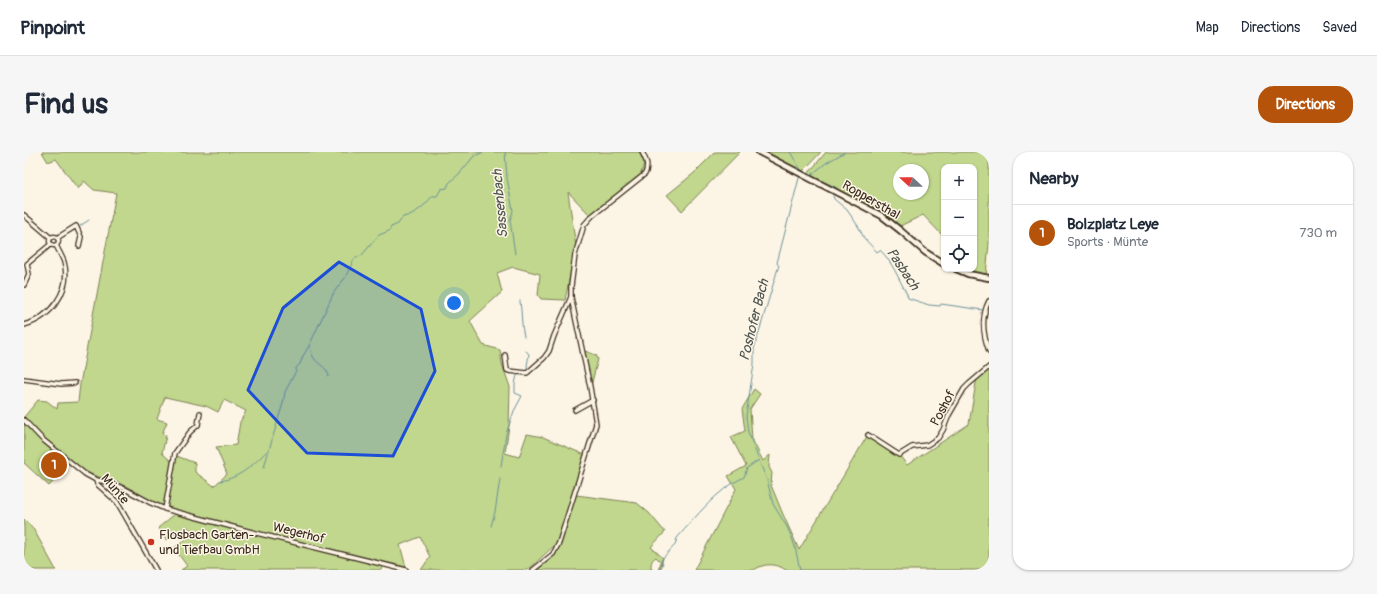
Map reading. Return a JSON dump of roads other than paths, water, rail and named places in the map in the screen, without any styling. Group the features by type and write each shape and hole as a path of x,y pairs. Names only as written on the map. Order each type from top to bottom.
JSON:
{"main road":[{"name":"Roppersthal","path":"760,152 882,216 902,231 925,252 941,262"},
{"path":"963,272 989,278"}],"street":[{"path":"533,570 553,554 559,543 596,424 593,400 571,297 575,255 584,225 592,216 645,174 647,164 642,152"},
{"path":"25,217 51,238 57,238 76,226 81,237 79,246"},
{"path":"51,238 51,244"},
{"path":"24,325 34,322 46,314 57,303 62,290 65,276 64,263 56,245 58,242 57,238"},
{"path":"51,244 56,245"},
{"path":"24,286 29,274 27,264 51,244"},
{"path":"505,355 507,370 527,373 532,370 544,358 548,351 571,297"},
{"path":"989,300 985,309 984,325 985,340 989,351"},
{"name":"Poshof","path":"868,435 899,455 912,447 931,443 938,438 943,430 949,415 966,386 989,368"},
{"path":"24,379 61,384 75,383"},
{"path":"575,410 593,400"},
{"path":"165,508 175,453 190,432 198,425 200,413"},
{"name":"Münte","path":"24,420 42,440 85,474 96,480 97,484 117,502 156,570"},
{"name":"Wegerhof","path":"96,480 109,482 125,489 151,504 244,530 406,570"}],"waterway":[{"path":"264,467 285,392 296,371 296,368 300,364 309,346 334,292 345,278 354,259 362,255 379,235 389,231 391,227 398,224 403,217 419,209 432,196 437,196 441,189 447,188 449,183 460,173 474,156 484,152"},
{"name":"Sassenbach","path":"505,152 507,178 513,211 510,220 515,254"},
{"name":"Pasbach","path":"790,152 801,170"},
{"path":"811,175 826,163 845,152"},
{"name":"Pasbach","path":"808,174 837,188"},
{"name":"Poshofer Bach","path":"660,570 663,564 661,560 675,545 677,538 700,512 716,496 734,482 744,477 747,468 759,460 748,432 746,416 754,364 754,349 779,266 777,263 799,178"},
{"name":"Pasbach","path":"833,196 834,199 847,210 864,238 877,252 880,250 884,254 895,271 908,298 929,305 940,306 941,304 983,310"},
{"path":"80,226 89,220"},
{"path":"65,235 75,230"},
{"name":"Sassenbach","path":"520,301 524,337"},
{"path":"310,346 313,357 325,368 329,376"},
{"name":"Sassenbach","path":"526,351 529,354 528,369"},
{"name":"Sassenbach","path":"501,466 506,434 514,411 522,396 515,393 517,375 522,374"},
{"path":"220,481 235,477 248,469 270,448"},
{"path":"759,461 767,480 773,504 792,538 800,570"},
{"path":"491,526 495,512 500,479"}],"place":[{"name":"Bolzplatz Leye","path":"54,465"},
{"name":"Flosbach Garten- und Tiefbau GmbH","path":"151,542"}]}
